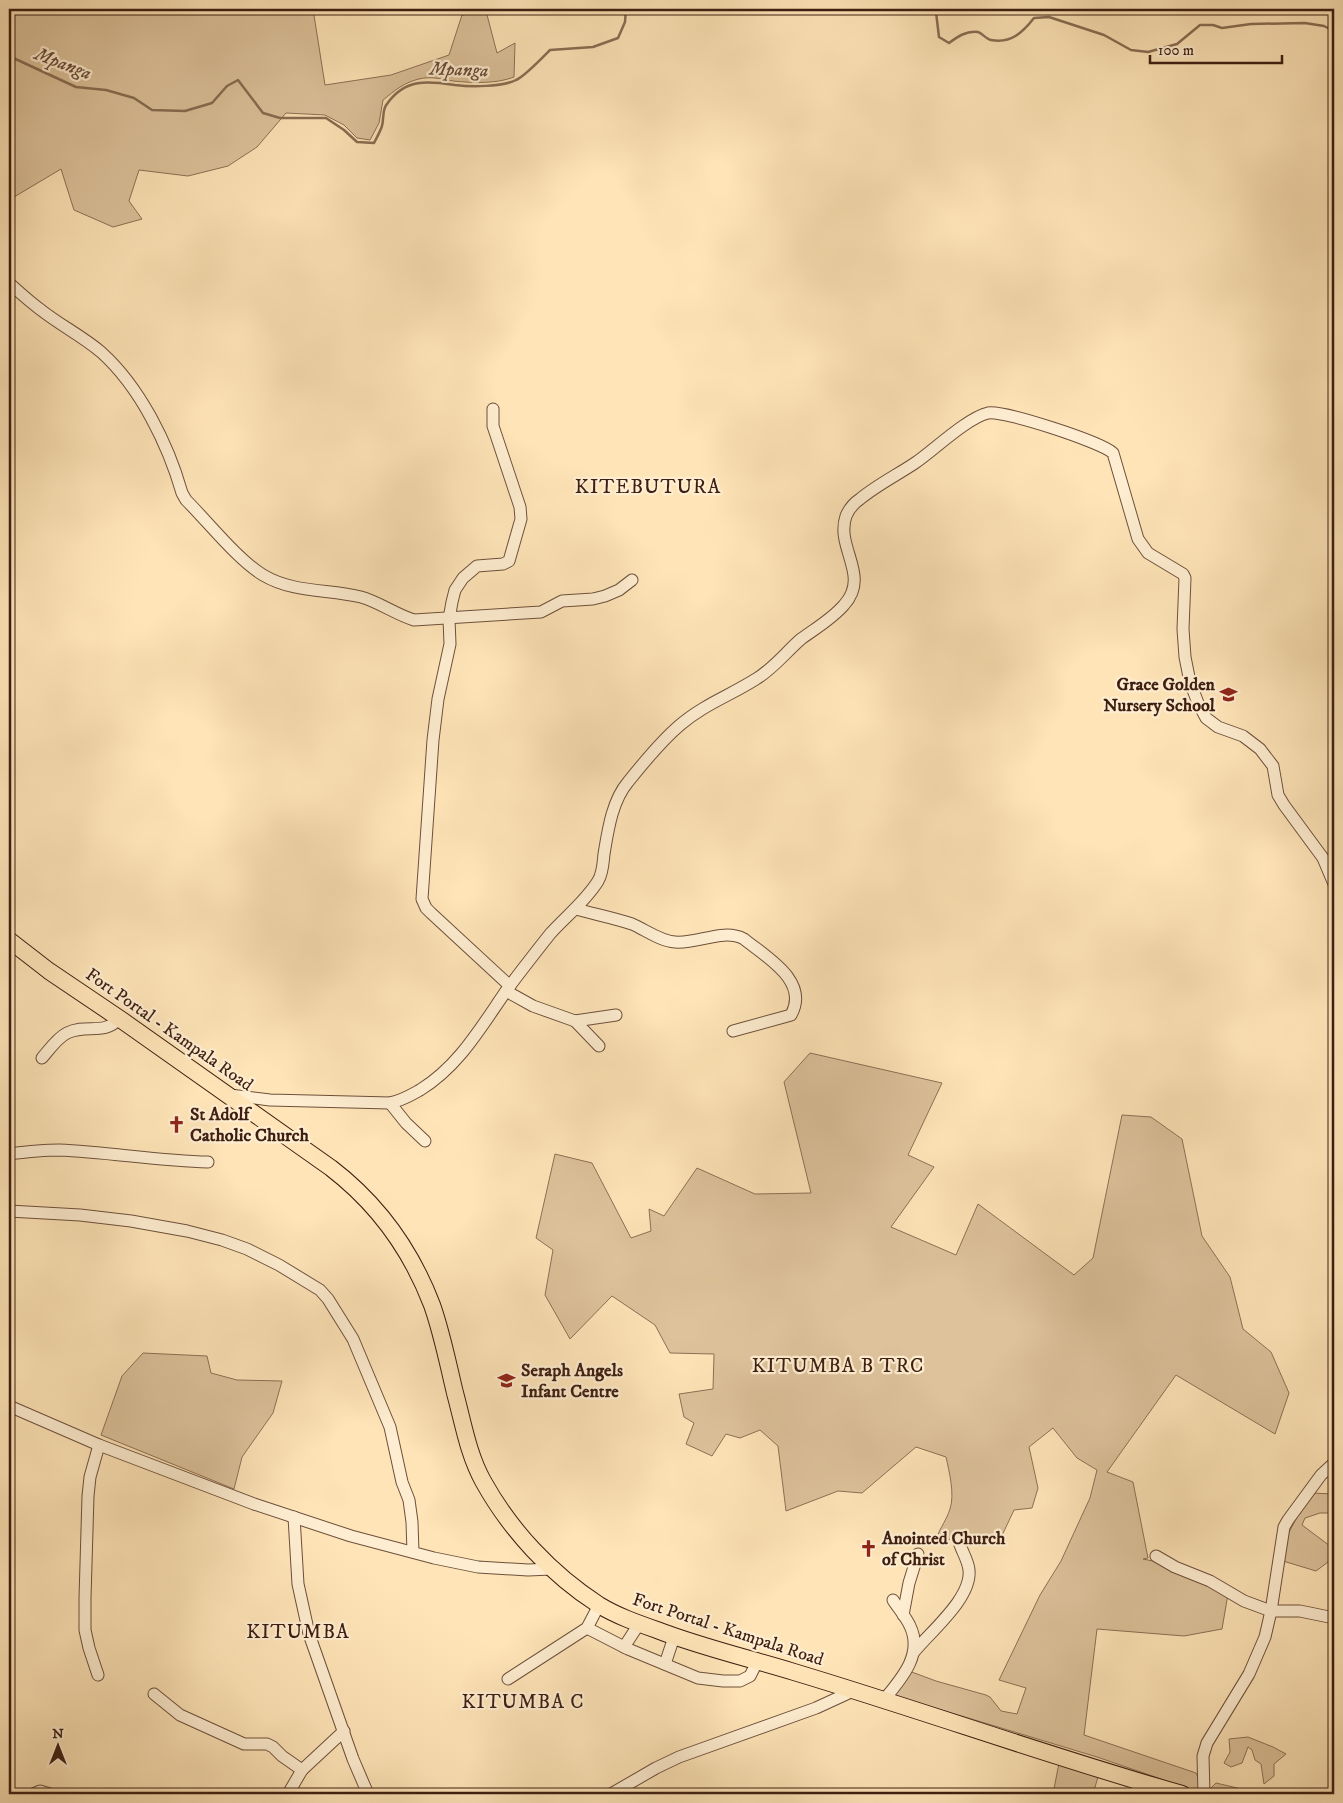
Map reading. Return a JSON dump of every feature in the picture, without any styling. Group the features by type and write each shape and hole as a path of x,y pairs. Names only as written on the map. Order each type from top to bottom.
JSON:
{"highway":[{"name":"Fort Portal - Kampala Road","path":"9,940 49,971 349,1181 373,1206 393,1230 416,1267 433,1307 469,1449 481,1477 498,1506 518,1533 552,1569 599,1605 639,1624 674,1637 853,1691 1121,1777 1182,1794"}],"street":[{"path":"9,283 41,310 100,352 119,371 140,401 162,440 182,493 252,568 279,583 307,590 342,593 361,597 414,620 541,612 562,602 605,596 619,590 632,580"},
{"path":"493,409 493,426 520,507 521,519 509,560 503,564 477,566 463,578 455,590 450,619 450,644 438,699 433,740 422,899 426,908 508,988 533,1006 575,1021 599,1046"},
{"path":"227,1095 270,1100 390,1103 407,1097 428,1085 451,1066 470,1045 508,988 551,934 576,910 599,879 607,833 618,796 625,784 679,726 710,704 760,676 802,639 844,606 854,588 855,574 848,554 844,526 851,507 860,498 913,464 976,418 992,412 1001,413 1101,445 1113,453 1138,539 1148,553 1183,574 1185,578 1183,629 1185,656 1190,682 1198,703 1206,718 1218,727 1243,736 1260,749 1273,766 1278,795 1323,858 1334,884"},
{"path":"576,910 633,925 658,937 674,942 726,936 737,936 744,939 788,976 795,991 796,1004 791,1014 784,1018 733,1031"},
{"path":"575,1021 616,1015"},
{"path":"42,1058 68,1032 86,1028 108,1028 120,1019"},
{"path":"390,1103 406,1123 425,1141"},
{"path":"9,1154 57,1150 163,1160 208,1162"},
{"path":"9,1211 80,1215 131,1221 214,1237 247,1249 320,1290 353,1338 390,1427 400,1472 409,1500 413,1552"},
{"path":"9,1406 99,1445 254,1504 351,1536 478,1567 528,1570 552,1569"},
{"path":"98,1675 85,1630 85,1598 88,1496 90,1477 99,1445"},
{"path":"1204,1794 1203,1756 1207,1742 1253,1667 1265,1637 1284,1527 1321,1476 1334,1463"},
{"path":"294,1517 298,1584 309,1634 353,1759 368,1794"},
{"path":"914,1652 955,1605 967,1586 970,1576 969,1567 958,1538"},
{"path":"903,1615 918,1554"},
{"path":"1156,1556 1176,1567 1210,1581 1244,1601 1271,1611 1300,1611 1334,1618"},
{"path":"883,1701 910,1665 914,1652 913,1634 910,1625 893,1600"},
{"path":"508,1679 586,1628 599,1605"},
{"path":"624,1647 639,1624"},
{"path":"586,1628 624,1647 689,1675 734,1682 747,1678 758,1662"},
{"path":"665,1664 674,1637"},
{"path":"611,1794 679,1757 816,1708 853,1691"},
{"path":"154,1694 180,1715 237,1742 251,1745 267,1744 302,1770"},
{"path":"288,1794 302,1770 344,1731"},
{"path":"33,1794 40,1791 50,1794"}],"shaded area":[{"path":"313,9 325,85 391,75 449,55 462,15 486,11 497,53 515,43 514,77 500,81 484,82 461,82 428,78 409,82 383,100 379,123 370,140 357,138 344,125 325,115 286,113 257,147 228,166 188,176 139,170 129,201 142,219 113,227 74,210 61,169 9,200 9,10"},
{"path":"810,1053 942,1083 908,1155 934,1167 891,1227 956,1255 978,1204 1074,1275 1093,1258 1122,1115 1151,1117 1182,1139 1202,1236 1230,1277 1243,1329 1271,1352 1289,1393 1275,1434 1176,1375 1107,1472 1133,1482 1148,1558 1143,1559 1168,1564 1228,1594 1222,1629 1184,1636 1097,1629 1084,1735 1196,1773 1202,1786 1199,1789 1193,1790 1097,1757 889,1694 909,1671 936,1681 986,1695 990,1697 1001,1711 1017,1714 1026,1688 999,1680 1040,1595 1061,1561 1090,1498 1097,1470 1077,1458 1053,1428 1029,1447 1038,1488 1032,1508 1014,1510 998,1544 958,1536 935,1545 951,1503 950,1476 946,1457 916,1447 862,1493 838,1491 786,1511 778,1446 760,1430 740,1438 726,1434 712,1456 686,1444 694,1423 684,1417 679,1394 713,1389 714,1354 670,1353 655,1325 612,1296 570,1339 545,1295 553,1250 536,1238 555,1154 592,1163 631,1238 651,1231 649,1209 664,1216 697,1168 755,1194 811,1193 784,1082"},
{"path":"143,1353 207,1356 211,1373 237,1380 282,1381 273,1413 242,1457 234,1489 101,1435 122,1376"},
{"path":"1310,1493 1334,1494 1334,1513 1320,1513 1305,1518 1302,1525 1334,1549 1332,1559 1316,1571 1283,1561 1288,1534"},
{"path":"1248,1737 1286,1754 1274,1764 1274,1776 1264,1784 1261,1764 1255,1760 1252,1750 1248,1747 1242,1763 1231,1767 1224,1763 1230,1752 1229,1739"},
{"path":"1059,1763 1098,1777 1093,1794 1053,1794"},
{"path":"1216,1783 1254,1792 1263,1790 1264,1794 1230,1794 1210,1789"}],"waterway":[{"name":"Mpanga","path":"9,56 76,87 106,90 134,98 152,110 185,111 212,103 227,86 238,80 263,113 280,118 326,118 344,130 357,142 374,143 382,126 385,106 401,90 426,82 478,86 495,85 516,80 524,75 550,50 593,47 618,38 625,22 626,9"},
{"name":"Mpanga","path":"933,9 936,12 939,37 949,43 962,34 970,32 980,33 991,40 1005,40 1016,36 1034,18 1049,17 1104,35 1131,50 1148,52 1177,44 1200,25 1213,25 1222,28 1251,24 1305,23 1324,26 1334,31"}],"place":[{"name":"Grace Golden Nursery School","path":"1229,695"},
{"name":"St Adolf Catholic Church","path":"176,1125"},
{"name":"Seraph Angels Infant Centre","path":"507,1381"},
{"name":"Anointed Church of Christ","path":"868,1549"}],"district":[{"name":"KITEBUTURA","path":"648,487"},
{"name":"KITUMBA B TRC","path":"838,1366"},
{"name":"KITUMBA","path":"298,1632"},
{"name":"KITUMBA C","path":"523,1702"}]}
